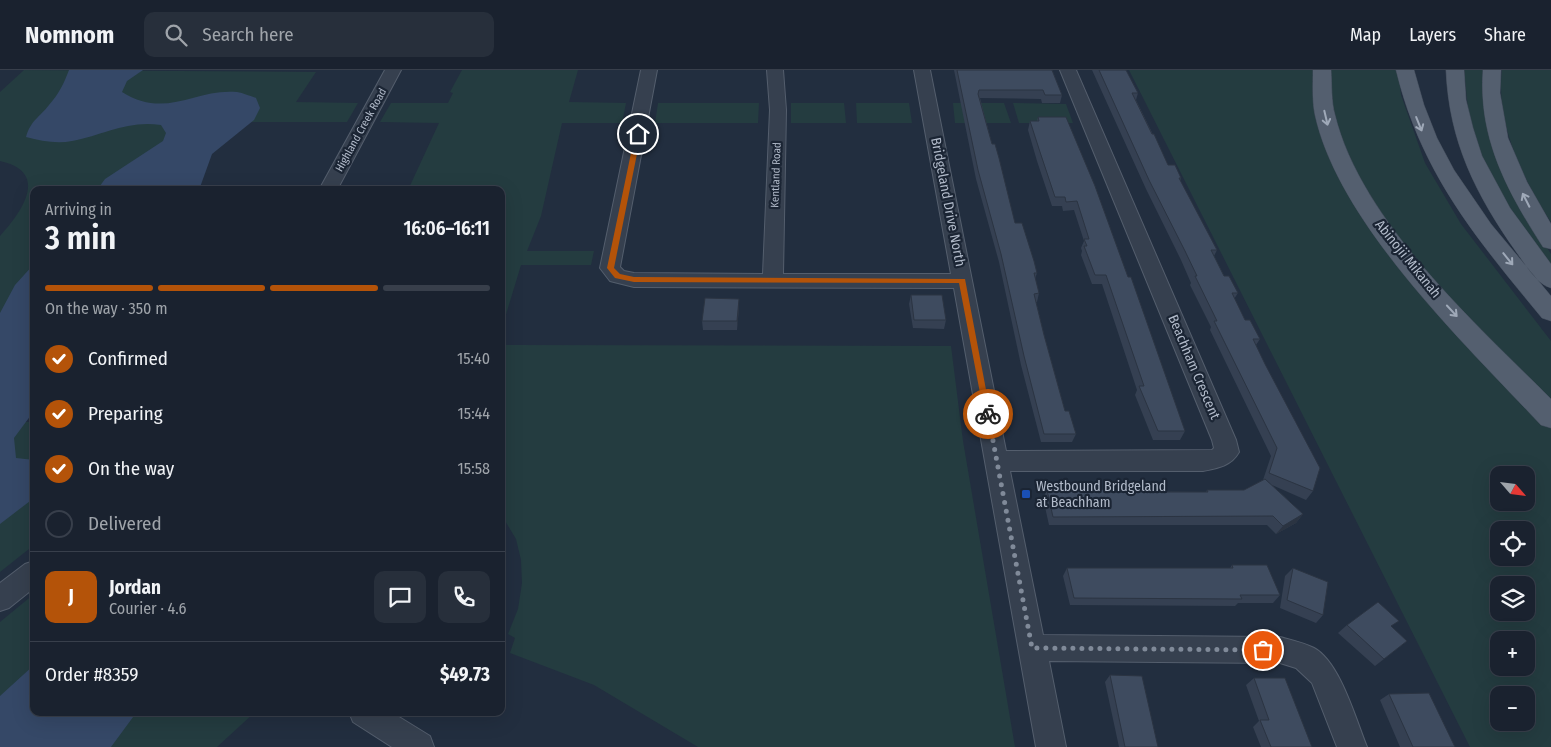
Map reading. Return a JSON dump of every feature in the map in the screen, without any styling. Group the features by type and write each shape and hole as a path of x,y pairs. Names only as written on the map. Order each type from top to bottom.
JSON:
{"main road":[{"name":"Abinojii Mikanah","path":"1322,70 1322,99 1327,126 1342,163 1367,207 1427,284 1551,416"},
{"path":"1405,70 1417,118 1444,173 1468,208 1551,312"},
{"path":"1455,70 1460,115 1485,184 1505,220 1551,280"},
{"path":"1492,70 1492,104 1499,137 1518,184 1551,242"}],"street":[{"name":"Highland Creek Road","path":"330,186 393,70"},
{"path":"650,70 610,268 617,276 634,280 962,281"},
{"name":"Kentland Road","path":"773,280 778,110 775,70"},
{"name":"Bridgeland Drive North","path":"922,70 1051,747"},
{"name":"Beachham Crescent","path":"997,460 1203,461 1217,459 1226,452 1224,440 1068,70"},
{"path":"0,599 30,575"},
{"path":"1032,648 1280,650 1305,658 1322,674 1352,747"},
{"path":"369,716 419,747"}],"green space":[{"path":"24,70 316,72 296,102 358,103 347,122 245,122 213,151 197,186 30,186 30,415 25,422 30,422 30,548 0,572 0,236 23,205 28,184 24,174 16,166 0,161 0,92"},
{"path":"462,70 578,70 569,102 626,103 622,123 562,123 541,216 527,251 594,251 591,265 521,265 505,318 505,186 410,186 439,123 380,122 391,103 448,103 453,93 450,92"},
{"path":"1129,70 1398,70 1401,95 1425,163 1461,224 1551,341 1551,747 1470,747"},
{"path":"1464,70 1485,70 1528,218 1551,254 1551,272 1483,169 1468,109"},
{"path":"1502,70 1551,70 1551,222 1531,188 1513,150 1503,110"},
{"path":"658,103 759,103 758,123 655,123"},
{"path":"791,103 844,103 846,123 791,123"},
{"path":"856,103 909,103 912,123 857,123"},
{"path":"953,103 1004,103 1011,123 955,123"},
{"path":"1013,103 1066,104 1073,123 1019,123"},
{"path":"505,345 951,346 963,441 1015,747 698,747 594,685 510,653 515,638 508,634 518,609 522,583 521,560 516,539 505,521"},
{"path":"30,597 30,716 251,716 217,747 0,747 0,622"}],"water":[{"path":"69,70 143,70 127,81 122,92 138,100 167,103 208,94 237,92 256,98 260,108 254,120 212,154 200,186 100,186 105,179 163,141 166,133 161,125 149,124 126,126 66,142 49,142 26,137 33,123 53,101"},
{"path":"30,268 30,416 14,438 16,458 30,460 30,501 0,524 0,313 15,285"},
{"path":"30,669 30,716 134,716 111,747 0,747 0,696"}],"building":[{"path":"957,70 1052,70 1062,95 1045,95 1043,90 979,90 978,94 992,144 995,144 1015,223 1022,223 1034,261 1037,273 1034,273 1039,293 1034,294 1065,411 1069,411 1076,434 1044,434 1001,254 978,170"},
{"path":"1099,70 1126,70 1138,93 1132,93 1152,134 1154,134 1168,165 1175,165 1181,178 1179,178 1217,250 1211,250 1224,276 1229,276 1238,293 1232,293 1245,320 1250,320 1260,339 1253,339 1320,468 1313,491 1269,473 1277,448 1214,321 1217,321 1195,276 1197,276 1149,180"},
{"path":"1038,117 1066,117 1095,186 1128,277 1131,277 1185,431 1158,431 1139,386 1144,386 1106,275 1095,275 1084,246 1087,246 1084,239 1089,239 1077,201 1066,202 1065,197 1055,197 1030,121 1039,121"},
{"path":"911,295 942,295 946,320 914,320"},
{"path":"705,298 739,299 737,321 702,321"},
{"path":"1265,479 1303,514 1283,526 1273,516 1053,517 1047,490 1161,489 1162,492 1208,492 1207,490 1244,490"},
{"path":"1232,565 1267,565 1280,595 1240,595 1242,599 1074,598 1067,568 1233,568"},
{"path":"1293,568 1328,582 1323,615 1287,600"},
{"path":"1378,602 1399,621 1391,626 1407,641 1384,659 1347,625"},
{"path":"1110,675 1142,676 1158,747 1125,747"},
{"path":"1254,678 1285,678 1312,747 1271,747 1260,720 1269,720"},
{"path":"1429,693 1455,747 1413,747 1389,694"}],"way so far":[{"path":"988,414 1032,648 1263,650"}],"place":[{"name":"Westbound Bridgeland at Beachham","path":"1026,494"}],"route":[{"path":"638,134 610,268 617,276 634,280 962,281 988,414"}]}
